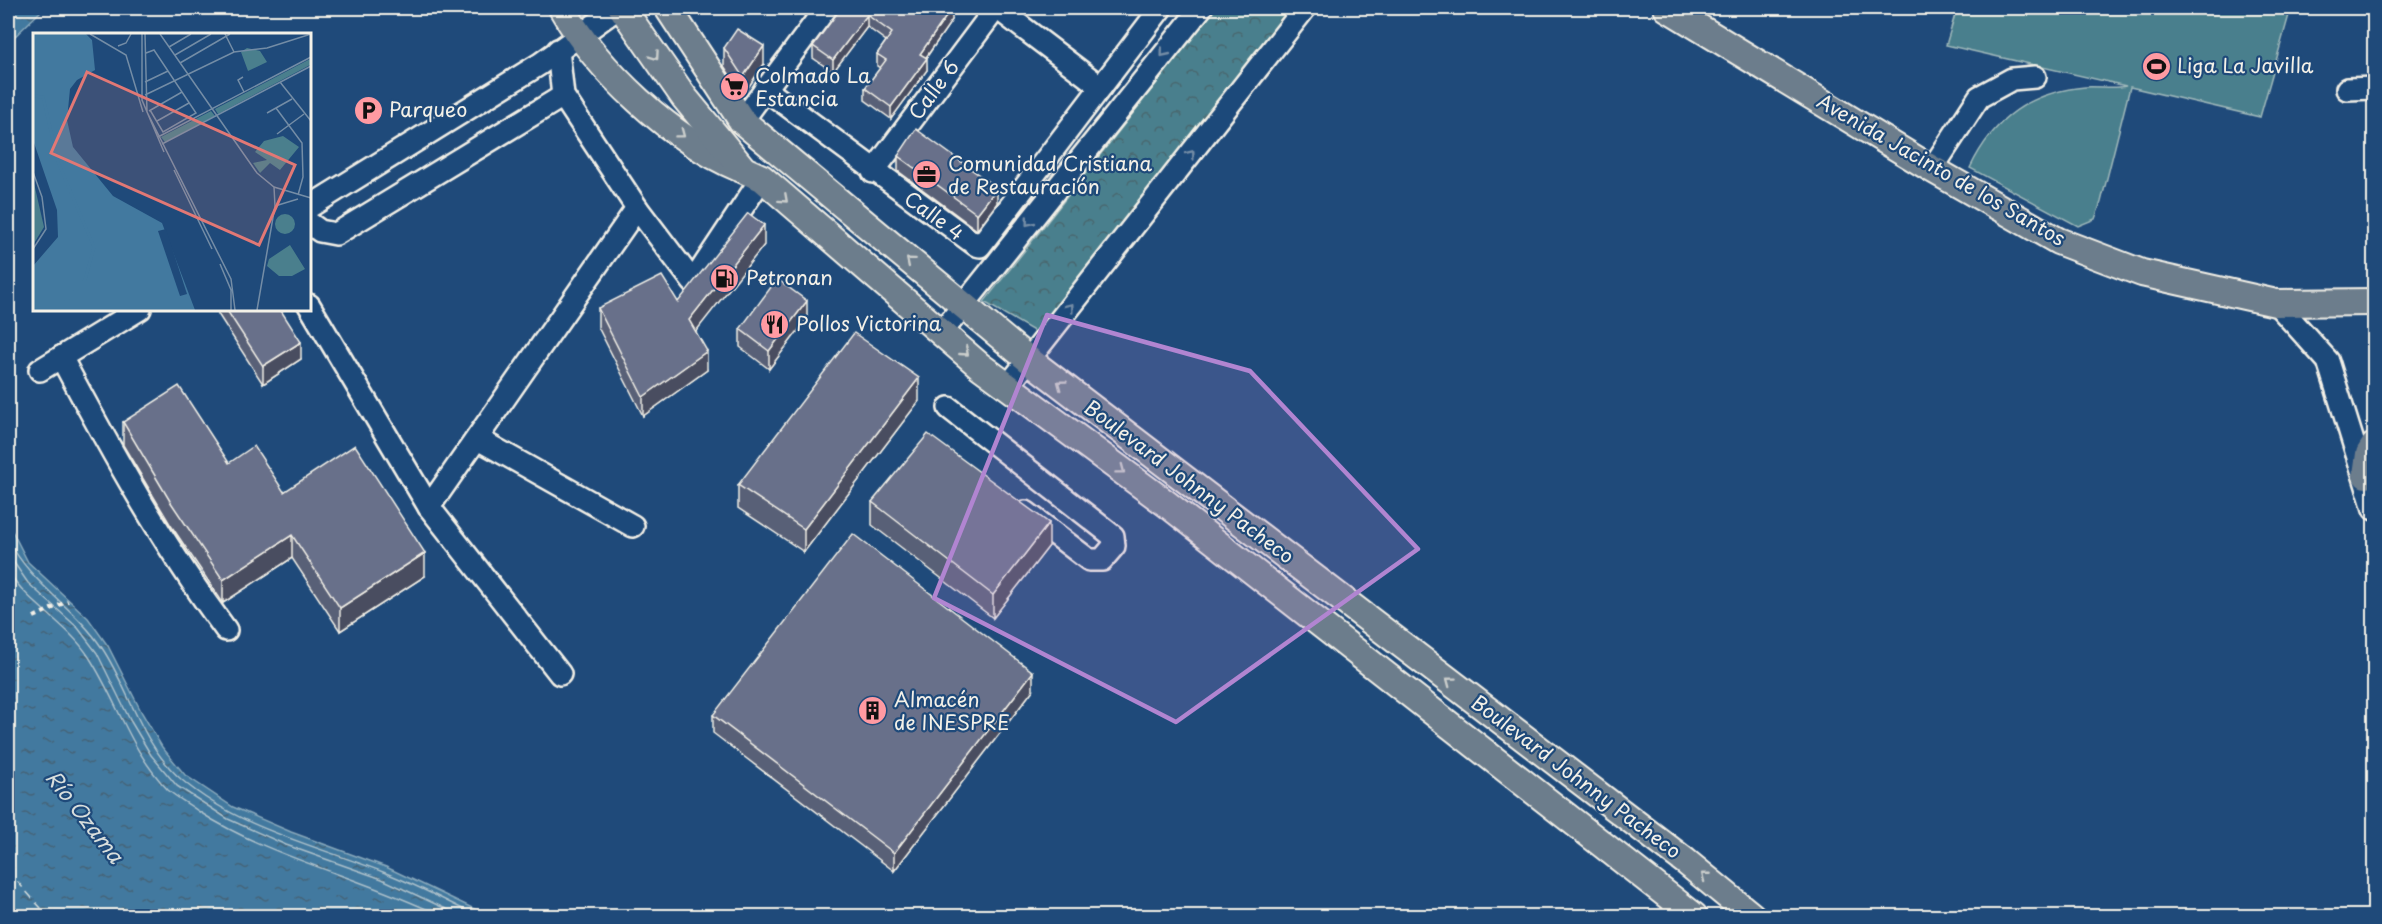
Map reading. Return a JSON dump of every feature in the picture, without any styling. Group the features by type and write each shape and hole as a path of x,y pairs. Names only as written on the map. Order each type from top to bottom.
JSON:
{"main road":[{"path":"562,8 568,43 608,72 673,128 711,157 753,174"},
{"name":"Boulevard Johnny Pacheco","path":"620,8 684,97 753,174 827,237 980,366 1176,511 1694,916"},
{"name":"Boulevard Johnny Pacheco","path":"668,8 742,121 1029,360 1677,854 1749,916"},
{"name":"Avenida Jacinto de los Santos","path":"1667,8 1932,169 2058,241 2142,273 2276,303 2374,302"}],"street":[{"path":"310,206 620,8"},
{"path":"742,121 826,8"},
{"path":"996,8 1101,87"},
{"name":"Calle 6","path":"873,172 996,8"},
{"name":"Calle 4","path":"765,89 873,172 975,245 980,246 1161,8"},
{"path":"942,332 1201,8"},
{"path":"1008,386 1305,8"},
{"path":"568,43 563,96 637,208 693,282 753,174"},
{"path":"1932,169 1979,98 2012,79 2035,77"},
{"path":"2347,88 2374,88"},
{"path":"310,225 320,231 336,234 563,96"},
{"path":"429,507 637,208"},
{"path":"2276,303 2328,361 2371,458 2374,509"},
{"path":"310,307 429,507 560,674"},
{"path":"40,370 138,310"},
{"path":"61,357 148,514 197,591 226,630"},
{"path":"949,408 1113,536 1114,546 1102,560 1089,560 1013,502"},
{"path":"478,439 633,526"}],"path":[{"path":"34,617 68,601"}],"highlighted area":[{"path":"1047,315 1250,371 1418,549 1176,722 934,598"}],"green space":[{"path":"1216,8 1300,8 1037,333 984,302"},
{"name":"Liga La Javilla","path":"1957,8 2291,8 2260,117 2130,87 2095,219 2078,226 1970,168 1990,135 2002,122 2031,102 2065,90 2126,86 1946,45"}],"water":[{"path":"8,8 44,8 8,43"},
{"name":"Río Ozama","path":"8,523 28,562 88,618 108,646 162,747 185,775 233,807 291,832 386,867 489,916 8,916"}],"building":[{"path":"841,8 907,8 913,12 917,8 952,8 920,54 927,58 891,107 865,88 886,60 877,54 892,33 867,15 833,60 813,46"},
{"path":"737,29 764,46 743,77 724,48"},
{"path":"916,129 997,188 977,214 898,156"},
{"path":"748,213 764,225 689,320 707,351 643,397 598,308 662,276 678,302"},
{"path":"777,279 807,301 769,351 740,329"},
{"path":"227,310 281,310 301,342 263,366"},
{"path":"854,333 919,378 804,529 738,485"},
{"path":"179,386 229,463 254,446 284,492 355,445 425,553 340,608 292,535 223,580 170,501 123,422"},
{"path":"928,434 1049,523 993,595 872,502"},
{"name":"Almacén de INESPRE","path":"853,534 1033,672 894,853 713,715"}],"ferry route":[{"path":"8,871 48,916"}],"place":[{"name":"Liga La Javilla","path":"2156,66"},
{"name":"Colmado La Estancia","path":"734,87"},
{"name":"Parqueo","path":"368,110"},
{"name":"Comunidad Cristiana de Restauración","path":"927,175"},
{"name":"Petronan","path":"725,278"},
{"name":"Pollos Victorina","path":"775,324"},
{"name":"Almacén de INESPRE","path":"873,711"}]}
